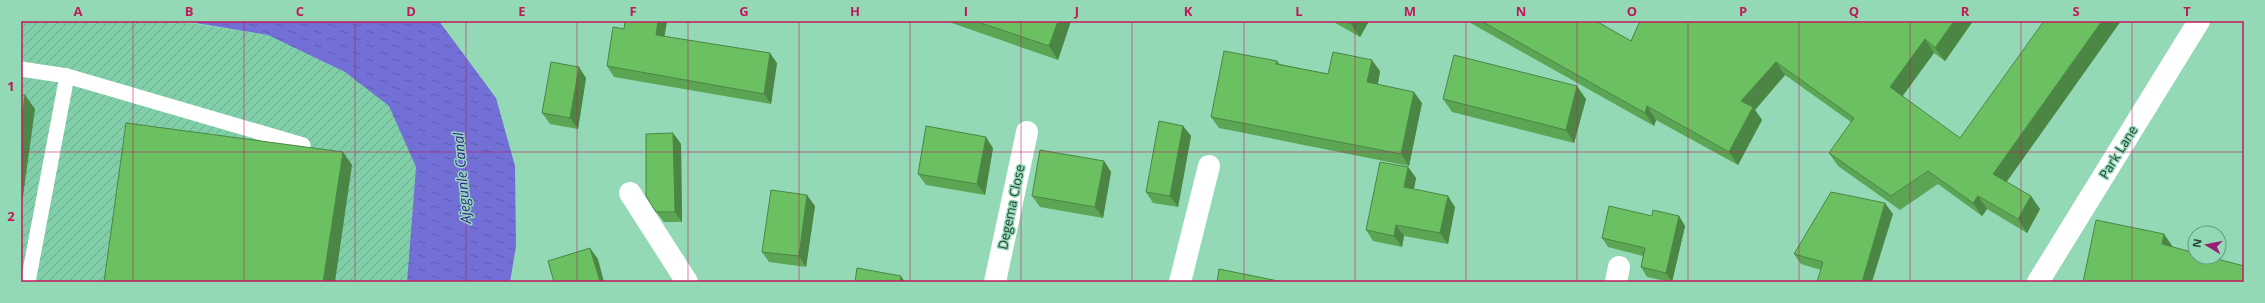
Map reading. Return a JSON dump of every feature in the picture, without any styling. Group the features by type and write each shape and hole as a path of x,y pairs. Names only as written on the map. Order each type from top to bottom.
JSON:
{"street":[{"name":"Park Lane","path":"2038,282 2199,21"},
{"name":"Degema Close","path":"995,282 1027,132"},
{"path":"1180,282 1210,166"},
{"path":"630,193 687,282"}],"lane":[{"path":"21,69 67,76 303,145"},
{"path":"28,282 67,76"}],"shaded area":[{"path":"21,21 174,21 268,35 345,72 390,106 416,167 407,282 21,282"}],"water":[{"name":"Ajegunle Canal","path":"184,21 439,21 496,98 515,166 516,246 510,282 407,282 416,167 389,106 345,72 268,35"}],"building":[{"path":"625,21 658,21 656,35 770,53 764,94 607,66 613,27 624,29"},
{"path":"975,21 1058,21 1049,46"},
{"path":"1481,21 1596,21 1631,41 1640,21 1954,21 1935,48 1925,39 1890,87 1960,138 2044,21 2102,21 1993,174 2031,196 2018,219 1978,196 1973,203 1928,171 1891,196 1829,153 1854,118 1776,62 1741,101 1753,107 1729,152 1647,106 1645,113"},
{"path":"1224,51 1277,61 1276,64 1328,74 1333,52 1372,60 1367,82 1414,92 1401,154 1211,117"},
{"path":"1454,55 1577,86 1566,130 1443,99"},
{"path":"551,62 579,67 570,118 542,113"},
{"path":"21,95 25,95 21,128"},
{"path":"1159,121 1183,126 1170,196 1146,192"},
{"path":"126,123 343,152 323,282 104,282"},
{"path":"926,126 986,137 977,184 918,174"},
{"path":"673,133 675,212 656,212 646,196 646,134"},
{"path":"1040,150 1104,161 1095,207 1032,196"},
{"path":"1380,162 1408,167 1404,187 1448,196 1440,233 1396,225 1394,236 1366,230"},
{"path":"771,190 807,195 799,256 762,252"},
{"path":"1831,192 1885,203 1862,282 1817,282 1823,262 1794,254"},
{"path":"1609,206 1652,216 1653,210 1679,216 1666,273 1641,267 1645,248 1602,238"},
{"path":"2096,220 2164,234 2162,244 2187,251 2187,265 2227,265 2227,262 2244,266 2244,282 2083,282"},
{"path":"590,248 600,282 554,282 548,261"},
{"path":"857,268 901,276 900,282 855,282"},
{"path":"1219,269 1283,282 1217,282"}]}
